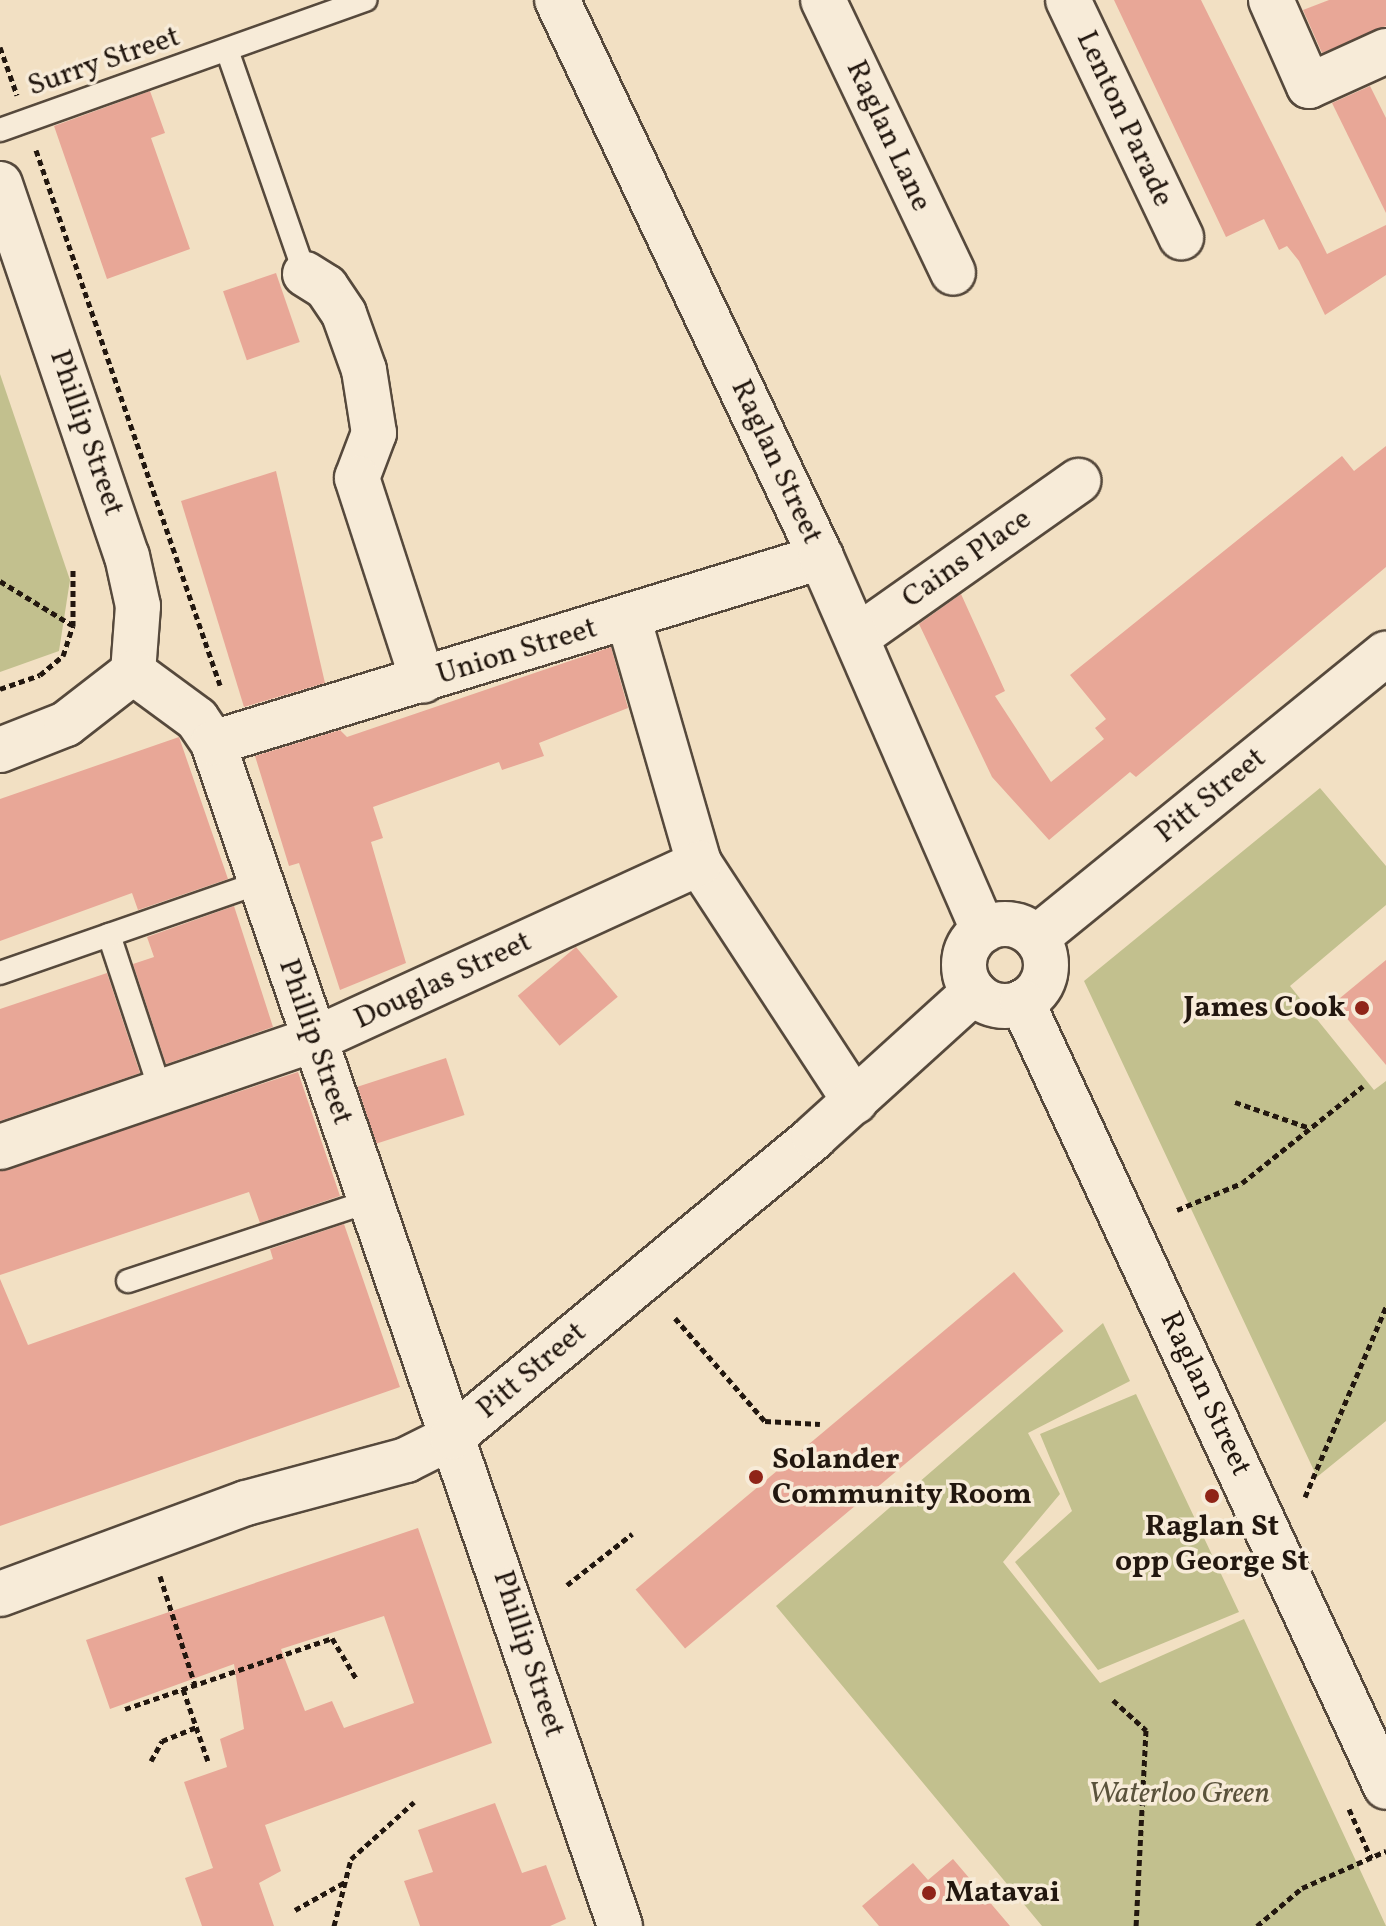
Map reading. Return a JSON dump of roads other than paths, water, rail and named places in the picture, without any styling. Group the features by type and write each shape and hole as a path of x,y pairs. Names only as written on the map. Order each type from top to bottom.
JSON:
{"street":[{"name":"Raglan Street","path":"557,0 821,557 983,930"},
{"name":"Raglan Lane","path":"823,0 953,273"},
{"name":"Lenton Parade","path":"1068,0 1181,237"},
{"path":"1271,0 1309,86 1386,51"},
{"name":"Phillip Street","path":"0,184 127,556 138,606 133,672 225,740 261,882 313,1040 620,1926"},
{"path":"305,274 326,287 344,314 364,370 374,433 357,478 423,681"},
{"name":"Cains Place","path":"857,637 1078,481"},
{"name":"Union Street","path":"225,740 821,557"},
{"path":"628,617 699,863 855,1101"},
{"name":"Pitt Street","path":"1036,938 1386,654"},
{"path":"0,750 66,724 133,672"},
{"name":"Douglas Street","path":"0,1147 313,1040 699,863"},
{"path":"1005,924 1036,938 1045,974 1022,1002 996,1005 974,992 966,951 983,930 1005,924"},
{"name":"Pitt Street","path":"0,1594 149,1539 406,1460 452,1437 855,1101 974,992"},
{"name":"Raglan Street","path":"1022,1002 1386,1787"}],"lane":[{"name":"Surry Street","path":"0,130 366,0"},
{"name":"Surry Street","path":"227,50 305,274"},
{"path":"0,973 261,882"},
{"path":"109,935 161,1092"},
{"path":"128,1281 370,1201"}],"place":[{"name":"James Cook","path":"1362,1008"},
{"name":"Solander Community Room","path":"756,1477"},
{"name":"Raglan St opp George St","path":"1212,1496"},
{"name":"Matavai","path":"929,1893"}],"park label":[{"name":"Waterloo Green","path":"1179,1794"}]}
